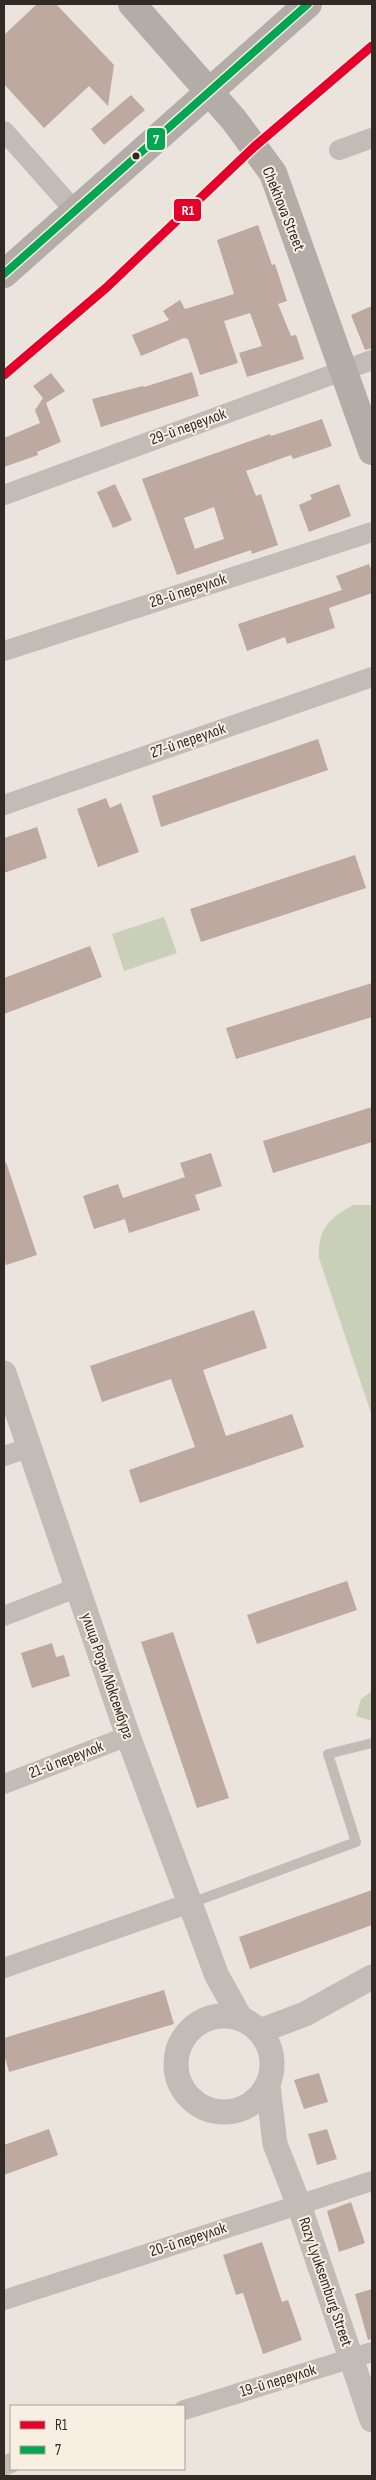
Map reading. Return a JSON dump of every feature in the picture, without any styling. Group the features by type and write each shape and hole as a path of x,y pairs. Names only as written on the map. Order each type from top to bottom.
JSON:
{"main road":[{"name":"Chekhova Street","path":"132,4 210,92 273,173 372,451"},
{"path":"4,274 308,4"}],"street":[{"path":"4,131 75,211"},
{"path":"339,150 372,138"},
{"name":"29-й переулок","path":"4,495 372,360"},
{"name":"28-й переулок","path":"4,651 372,532"},
{"name":"27-й переулок","path":"4,805 372,677"},
{"name":"улица Розы Люксембург","path":"4,1373 28,1448 128,1736 217,1976 257,2034 272,2074 268,2086 275,2144"},
{"path":"4,1456 28,1448"},
{"path":"4,1616 76,1588"},
{"name":"21-й переулок","path":"4,1784 128,1736"},
{"path":"4,1968 190,1903"},
{"path":"204,2020 217,1976"},
{"path":"268,2086 260,2097 242,2110 222,2113 210,2111 197,2105 185,2094 177,2075 176,2062 183,2039 194,2026 204,2020 222,2016 257,2034 304,2014 372,1977"},
{"path":"242,2110 275,2144"},
{"name":"Rozy Lyuksemburg Street","path":"275,2144 362,2355 372,2420"},
{"name":"20-й переулок","path":"4,2300 372,2181"},
{"name":"19-й переулок","path":"185,2410 362,2355"}],"lane":[{"path":"190,1903 356,1842 328,1754 372,1743"}],"green space":[{"path":"164,917 177,953 124,971 112,934"},
{"path":"353,1205 372,1205 372,1416 319,1258 320,1239 326,1226 337,1215"},
{"path":"372,1691 372,1721 356,1716 361,1699"}],"building":[{"path":"37,4 56,4 114,65 108,106 89,86 44,128 4,84 4,35"},
{"path":"131,95 145,110 104,145 91,129"},
{"path":"258,225 272,265 275,264 287,301 278,304 291,336 296,335 304,359 247,377 239,353 262,346 250,313 224,321 238,363 200,375 188,339 184,338 141,356 132,335 169,320 163,311 180,300 185,309 234,294 217,240"},
{"path":"372,306 372,348 365,350 351,315"},
{"path":"192,372 199,396 101,427 92,399 144,387"},
{"path":"51,373 65,391 46,403 61,442 37,452 38,455 4,467 4,438 40,423 35,410 43,398 33,386"},
{"path":"322,419 332,446 293,459 291,455 246,471 256,496 261,494 278,545 252,554 251,550 177,575 142,479 270,434 271,436","holes":["214,507 224,539 195,549 184,518"]},
{"path":"115,484 132,520 113,528 97,492"},
{"path":"339,484 351,516 309,532 299,505 312,499 310,495"},
{"path":"369,564 372,572 372,593 329,608 335,628 287,644 285,637 247,651 238,624 342,590 336,576"},
{"path":"318,739 328,770 161,827 152,796"},
{"path":"106,798 110,808 121,803 139,852 98,867 77,809"},
{"path":"37,827 47,858 4,873 4,838"},
{"path":"355,855 366,888 201,942 190,909"},
{"path":"90,946 102,977 4,1014 4,978"},
{"path":"372,983 372,1017 236,1059 226,1028"},
{"path":"372,1107 372,1142 273,1173 263,1141"},
{"path":"211,1153 222,1186 195,1195 200,1210 129,1233 125,1219 94,1229 83,1196 118,1184 123,1198 185,1177 180,1163"},
{"path":"6,1162 37,1255 6,1265 4,1257 4,1163"},
{"path":"254,1310 267,1348 203,1370 226,1436 292,1414 304,1447 140,1503 129,1470 195,1447 171,1379 102,1402 90,1366"},
{"path":"347,1581 357,1610 257,1644 247,1615"},
{"path":"173,1632 229,1798 197,1808 141,1642"},
{"path":"52,1643 56,1657 64,1655 70,1676 32,1688 21,1653"},
{"path":"372,1890 372,1925 250,1969 239,1937"},
{"path":"164,1990 174,2024 9,2072 4,2054 4,2038"},
{"path":"319,2073 328,2102 304,2109 294,2080"},
{"path":"49,2129 58,2155 4,2175 4,2145"},
{"path":"327,2129 337,2159 317,2165 308,2134"},
{"path":"351,2202 365,2243 339,2252 327,2211"},
{"path":"262,2242 282,2302 288,2300 302,2340 263,2354 243,2293 236,2295 223,2255"},
{"path":"372,2289 372,2339 368,2340 355,2294"}],"transit line":[{"name":"7","path":"4,274 308,4"},
{"name":"R1","path":"4,375 106,288 254,147 372,46"}]}
